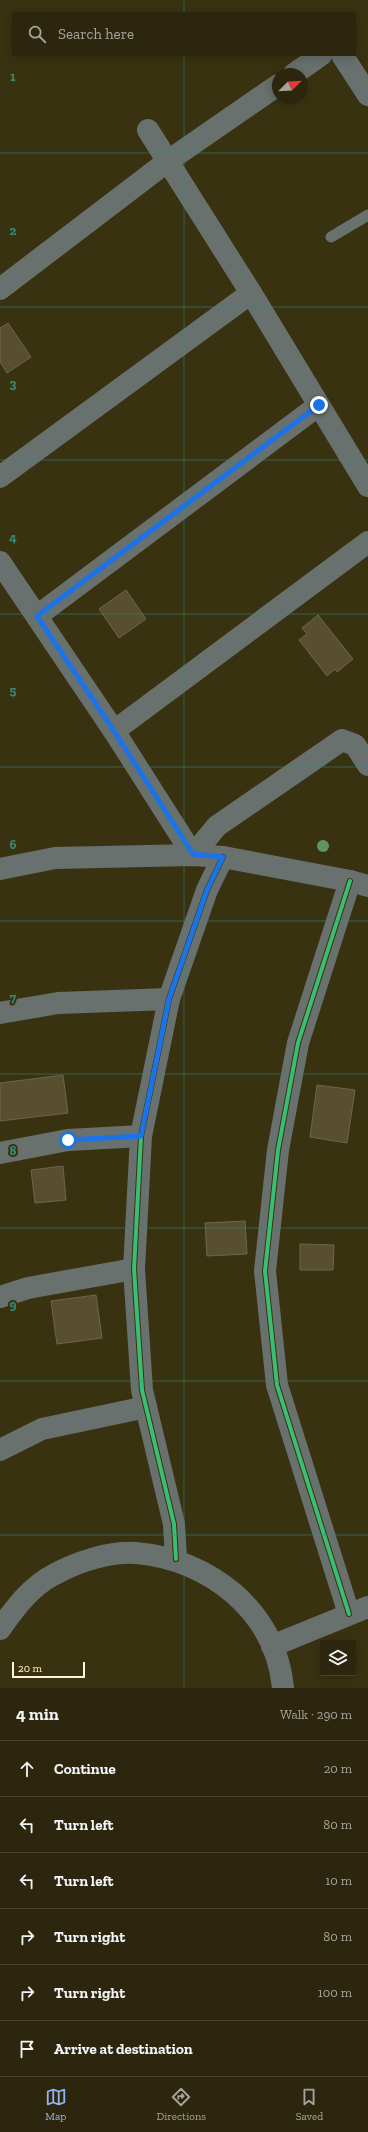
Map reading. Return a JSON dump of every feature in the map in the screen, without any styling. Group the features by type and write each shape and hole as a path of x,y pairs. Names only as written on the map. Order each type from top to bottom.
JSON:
{"street":[{"path":"303,68 320,56"},
{"path":"343,56 368,95"},
{"path":"0,290 168,161 272,89"},
{"path":"148,130 251,293 368,486"},
{"path":"0,477 251,293"},
{"path":"37,616 319,405"},
{"path":"114,731 368,542"},
{"path":"0,562 114,731 193,854"},
{"path":"193,854 217,826 342,740 355,745 368,765"},
{"path":"0,869 55,858 193,854 223,857 359,884 298,1043 278,1150 265,1272 277,1385 359,1611 272,1646"},
{"path":"176,1560 174,1524 142,1390 134,1269 141,1136 169,999 207,890 223,857"},
{"path":"0,1013 58,1004 169,999"},
{"path":"0,1153 68,1140 141,1136"},
{"path":"0,1297 28,1288 134,1269"},
{"path":"0,1450 42,1429 146,1407"},
{"path":"0,1629 21,1600 54,1574 92,1558 134,1553 176,1560 206,1573 234,1592 256,1617 272,1646 282,1676 283,1688"}],"lane":[{"path":"331,237 368,214"}],"building":[{"path":"8,323 31,357 7,373 0,362 0,328"},
{"path":"126,590 146,619 119,638 99,609"},
{"path":"318,615 353,659 337,672 335,669 327,676 299,640 307,634 302,628"},
{"path":"63,1075 68,1113 0,1121 0,1083"},
{"path":"317,1085 355,1090 347,1143 310,1137"},
{"path":"63,1166 66,1200 35,1203 31,1170"},
{"path":"245,1221 247,1254 207,1256 205,1223"},
{"path":"300,1244 334,1245 333,1270 300,1270"},
{"path":"96,1295 102,1338 57,1344 51,1301"}],"cycle path":[{"path":"176,1559 174,1524 142,1390 134,1269 141,1136 169,999 207,890 223,857"},
{"path":"349,1614 277,1385 265,1271 278,1150 298,1043 350,881"}],"route":[{"path":"68,1140 141,1136 169,999 207,890 223,857 193,854 114,731 37,616 319,405"}]}
